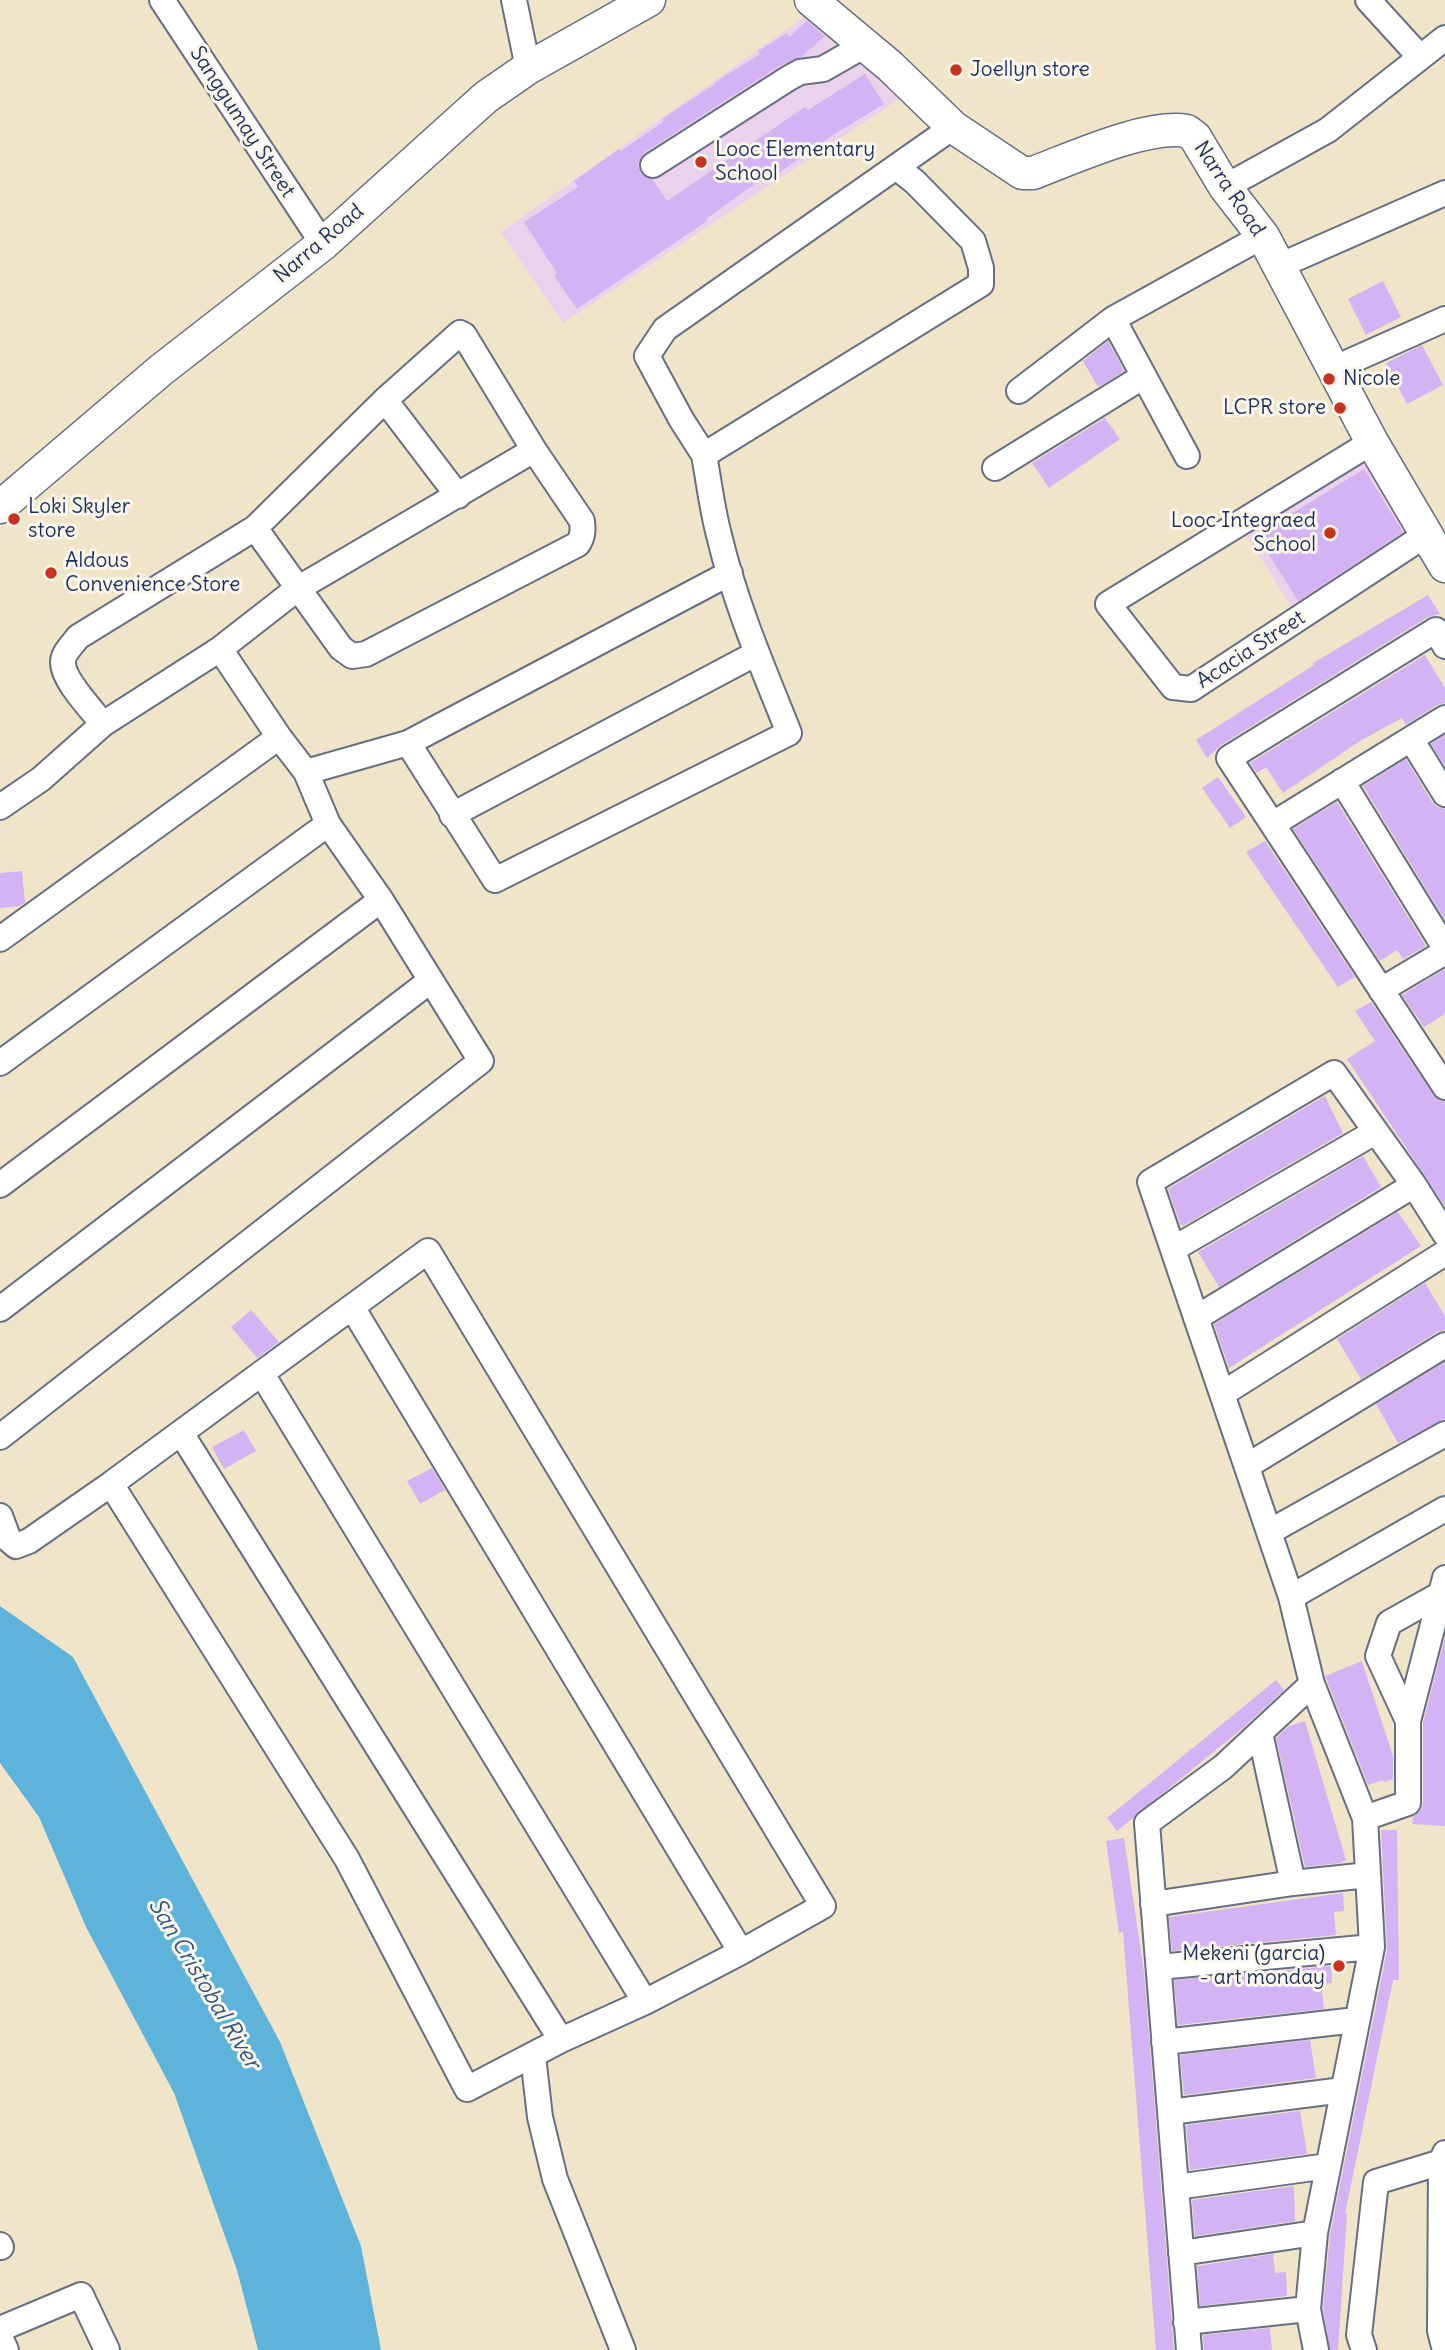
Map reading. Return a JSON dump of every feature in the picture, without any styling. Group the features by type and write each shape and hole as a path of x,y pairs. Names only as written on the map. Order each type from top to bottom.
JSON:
{"main road":[{"name":"Narra Road","path":"0,507 161,370 323,244 486,97 528,68 649,0"},
{"name":"Narra Road","path":"811,0 865,45 953,127 1022,173 1029,174 1139,135 1167,129 1187,131 1195,137 1225,187 1262,236 1372,442 1445,566"}],"street":[{"name":"Sanggumay Street","path":"162,0 323,244"},
{"path":"514,0 528,68"},
{"path":"1368,0 1420,57"},
{"path":"1225,187 1328,130 1445,38"},
{"path":"653,165 789,78 800,72 823,69 865,45"},
{"path":"408,743 495,880 789,733 757,653 718,534 704,456 647,356 665,329 953,127"},
{"path":"704,456 981,284 981,268 972,241 915,182 896,167"},
{"path":"1279,266 1445,194"},
{"path":"1019,391 1113,319 1262,236"},
{"path":"1113,319 1187,456"},
{"path":"1333,369 1443,324"},
{"path":"103,724 70,681 62,663 65,653 78,637 255,528 385,400 463,333 534,450 582,521 582,538 578,544 366,654 352,656 341,649 255,528"},
{"path":"995,468 1144,376"},
{"path":"385,400 458,496"},
{"name":"Acacia Street","path":"1372,442 1108,604 1173,687 1191,689 1427,534"},
{"path":"0,807 41,779 103,724 220,649 298,589 534,450"},
{"path":"306,772 408,743 730,573"},
{"path":"1445,646 1436,630 1229,758 1381,990 1437,1058 1445,1087"},
{"path":"0,1437 481,1061 381,900 328,824 306,772 220,649"},
{"path":"452,815 757,653"},
{"path":"1273,824 1445,718"},
{"path":"0,939 11,923 279,737"},
{"path":"1411,739 1445,794"},
{"path":"1342,781 1445,950 1381,990"},
{"path":"0,1063 328,824"},
{"path":"0,1185 381,900"},
{"path":"0,1309 430,981"},
{"path":"1316,2350 1308,2309 1315,2233 1372,1947 1365,1818 1312,1684 1292,1597 1150,1182 1334,1073 1414,1185 1445,1234"},
{"path":"1173,1250 1375,1132"},
{"path":"1196,1318 1414,1185"},
{"path":"0,1516 9,1540 16,1546 29,1541 111,1484 428,1251 823,1906 645,2002 561,2040 467,2089 347,1859 111,1484"},
{"path":"1222,1394 1445,1253"},
{"path":"352,1307 740,1952"},
{"path":"1247,1466 1445,1345"},
{"path":"262,1374 645,2002"},
{"path":"181,1433 561,2040"},
{"path":"1269,1532 1445,1434"},
{"path":"1292,1597 1445,1509"},
{"path":"1365,1818 1408,1803 1408,1721 1442,1587"},
{"path":"1408,1721 1378,1656 1389,1623 1442,1587"},
{"path":"1189,2350 1147,1822 1223,1767 1312,1684"},
{"path":"1260,1733 1293,1883"},
{"path":"1153,1903 1368,1875"},
{"path":"1159,1967 1372,1947"},
{"path":"1164,2042 1356,2020"},
{"path":"533,2056 540,2117 555,2179 623,2350"},
{"path":"1170,2112 1343,2090"},
{"path":"1364,2350 1359,2335 1376,2182 1444,2159 1443,2337"},
{"path":"1176,2187 1328,2166"},
{"path":"1181,2253 1315,2233"},
{"path":"0,2329 81,2295 107,2350"},
{"path":"1186,2322 1308,2309"},
{"path":"0,2337 6,2350"}],"shaded area":[{"name":"Looc Elementary School","path":"811,12 908,93 563,323 501,232"},
{"name":"Looc Integraed School","path":"1366,457 1414,534 1293,610 1245,533"}],"water":[{"name":"San Cristobal River","path":"0,1606 73,1657 280,2042 361,2246 381,2350 258,2350 237,2270 174,2093 86,1927 39,1817 0,1763"}],"building":[{"path":"807,21 825,36 801,57 781,65 645,152 638,165 641,174 653,180 667,201 805,107 808,110 865,74 884,104 777,174 774,170 706,219 707,221 577,309 554,276 557,273 524,222 578,187 574,181 595,166 619,149 621,151 663,122 662,119 760,54 758,51 787,33 789,37"},
{"path":"1383,281 1401,317 1366,335 1348,299"},
{"path":"1108,341 1124,371 1098,387 1083,361"},
{"path":"1422,345 1443,385 1407,404 1386,363"},
{"path":"1105,418 1120,439 1049,488 1032,463"},
{"name":"Looc Integraed School","path":"1364,469 1403,532 1298,601 1257,535"},
{"path":"1428,595 1440,614 1428,617 1221,745 1207,758 1196,740 1314,665 1313,663"},
{"path":"1425,655 1445,688 1445,703 1437,705 1406,725 1402,718 1360,741 1283,793 1266,767 1257,773 1250,763"},
{"path":"1445,735 1445,766 1431,744"},
{"path":"1406,759 1432,802 1445,809 1445,920 1363,786"},
{"path":"1218,777 1246,817 1230,828 1202,788"},
{"path":"1337,802 1426,946 1403,959 1397,950 1380,961 1293,829"},
{"path":"1265,841 1355,977 1338,987 1246,852"},
{"path":"22,871 25,903 0,908 0,873"},
{"path":"1445,969 1445,1014 1424,1027 1402,995"},
{"path":"1371,1002 1433,1095 1445,1102 1445,1206 1347,1059 1375,1041 1355,1011"},
{"path":"1325,1096 1343,1133 1183,1226 1180,1224 1168,1189"},
{"path":"1363,1156 1381,1187 1219,1287 1198,1252"},
{"path":"1398,1212 1421,1246 1229,1368 1214,1324"},
{"path":"1425,1283 1445,1316 1445,1330 1437,1332 1361,1379 1337,1339"},
{"path":"251,1310 279,1342 257,1358 231,1327"},
{"path":"1445,1362 1445,1419 1398,1443 1376,1404"},
{"path":"244,1430 256,1451 224,1469 212,1447"},
{"path":"432,1468 445,1490 420,1504 407,1481"},
{"path":"1445,1637 1445,1826 1412,1824 1413,1817 1420,1811 1423,1803 1423,1723"},
{"path":"1362,1661 1393,1756 1393,1779 1368,1785 1325,1676"},
{"path":"1276,1680 1284,1690 1244,1727 1117,1831 1107,1818"},
{"path":"1305,1721 1346,1860 1340,1863 1305,1867 1276,1738 1289,1726"},
{"path":"1381,1830 1397,1830 1399,1980 1393,1980 1345,2214 1338,2350 1330,2350 1323,2308 1330,2235 1387,1950"},
{"path":"1124,1838 1144,1972 1174,2350 1156,2350 1123,1932 1119,1933 1106,1841"},
{"path":"1343,1893 1344,1911 1334,1912 1336,1935 1172,1951 1169,1917"},
{"path":"1331,1966 1332,1983 1321,1984 1324,2009 1178,2025 1174,1980"},
{"path":"1310,2040 1316,2078 1184,2095 1180,2055"},
{"path":"1300,2111 1307,2154 1190,2170 1186,2125"},
{"path":"1294,2186 1295,2221 1195,2236 1192,2200"},
{"path":"1273,2254 1275,2273 1286,2272 1287,2296 1200,2306 1197,2266"},
{"path":"1270,2328 1272,2350 1204,2350 1203,2335"}],"place":[{"name":"Joellyn store","path":"956,70"},
{"name":"Looc Elementary School","path":"701,162"},
{"name":"Nicole","path":"1329,379"},
{"name":"LCPR store","path":"1340,408"},
{"name":"Loki Skyler store","path":"14,519"},
{"name":"Looc Integraed School","path":"1330,533"},
{"name":"Aldous Convenience Store","path":"51,573"},
{"name":"Mekeni (garcia) - art monday","path":"1339,1966"}]}
